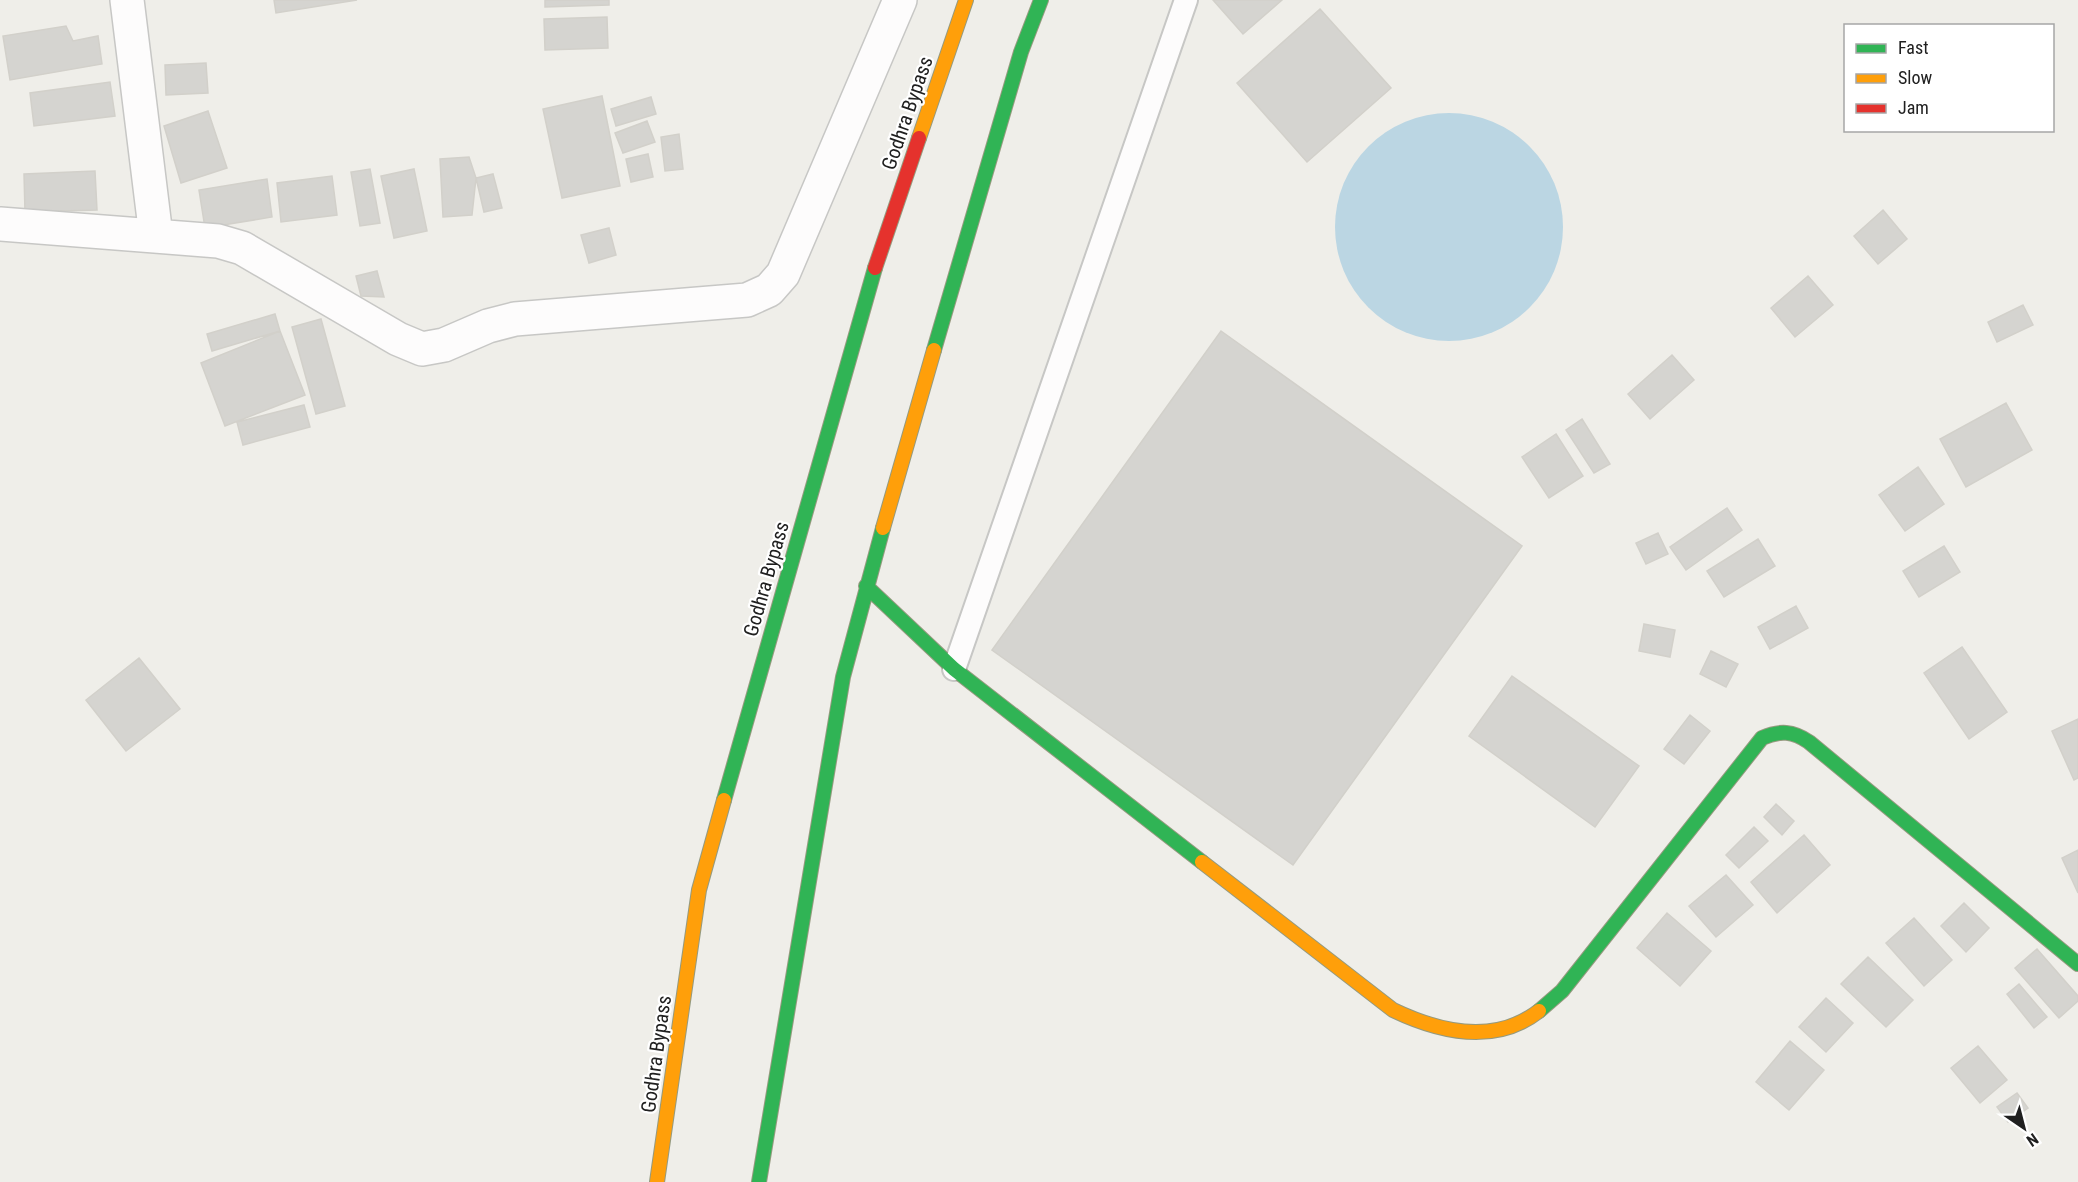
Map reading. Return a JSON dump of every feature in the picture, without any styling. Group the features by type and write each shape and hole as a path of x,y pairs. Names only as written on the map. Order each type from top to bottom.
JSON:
{"main road":[{"name":"Godhra Bypass","path":"657,1182 699,890 864,300 966,0"},
{"path":"759,1182 843,677 866,586 1021,52 1041,0"},
{"path":"866,586 954,669 1393,1010 1423,1025 1455,1034 1492,1033 1530,1018 1562,992 1762,738 1777,731 1796,732 1809,742 2078,964"}],"street":[{"path":"127,0 156,236"},
{"path":"0,224 218,241 242,248 398,339 422,349 444,345 488,326 515,319 747,300 769,290 783,274 900,0"}],"lane":[{"path":"954,669 1186,0"}],"water":[{"path":"1438,113 1460,113 1493,121 1513,132 1530,146 1544,163 1555,183 1563,216 1561,249 1555,271 1544,291 1530,308 1513,322 1493,333 1460,341 1438,341 1405,333 1395,328 1376,315 1361,300 1343,271 1335,238 1335,216 1343,183 1348,173 1361,154 1376,139 1405,121"}],"building":[{"path":"274,0 357,0 276,13"},
{"path":"545,0 609,0 609,5 545,7"},
{"path":"1213,0 1282,0 1243,34"},
{"path":"1320,9 1391,88 1307,162 1237,83"},
{"path":"607,17 608,48 545,50 544,19"},
{"path":"66,26 73,41 98,36 102,64 10,80 3,36"},
{"path":"206,63 208,93 166,95 165,65"},
{"path":"110,82 115,116 34,126 30,93"},
{"path":"602,96 620,186 562,198 543,109"},
{"path":"651,97 656,114 616,126 611,109"},
{"path":"208,111 227,168 181,183 164,126"},
{"path":"647,121 655,142 623,153 615,133"},
{"path":"679,134 683,169 665,171 661,137"},
{"path":"648,154 653,177 631,182 626,159"},
{"path":"469,157 476,178 472,215 443,217 440,159"},
{"path":"370,169 380,223 360,226 351,172"},
{"path":"414,169 427,231 394,238 381,176"},
{"path":"95,171 97,210 25,212 24,174"},
{"path":"493,174 502,208 484,212 476,178"},
{"path":"332,176 337,215 281,222 277,183"},
{"path":"267,179 272,217 205,228 199,190"},
{"path":"1883,210 1907,239 1878,264 1854,236"},
{"path":"609,228 616,255 589,263 581,235"},
{"path":"377,271 384,297 361,296 356,276"},
{"path":"1808,276 1833,305 1795,337 1771,308"},
{"path":"2023,305 2033,325 1997,342 1988,322"},
{"path":"275,314 280,331 212,351 207,334"},
{"path":"321,319 345,406 316,414 292,327"},
{"path":"280,331 305,395 225,426 201,363"},
{"path":"1221,331 1522,546 1293,865 992,650"},
{"path":"1672,355 1694,380 1650,419 1628,394"},
{"path":"2006,403 2032,450 1966,487 1940,439"},
{"path":"304,405 310,427 243,445 237,422"},
{"path":"1582,419 1610,464 1594,473 1566,430"},
{"path":"1556,434 1583,476 1549,498 1522,457"},
{"path":"1918,467 1944,504 1905,531 1879,495"},
{"path":"1727,508 1742,530 1686,570 1670,547"},
{"path":"1658,533 1668,554 1646,564 1636,543"},
{"path":"1758,539 1775,566 1724,597 1707,571"},
{"path":"1944,546 1960,572 1919,597 1903,571"},
{"path":"1796,606 1808,628 1770,649 1758,627"},
{"path":"1644,624 1675,630 1670,657 1639,651"},
{"path":"1962,647 2007,712 1969,739 1924,673"},
{"path":"1711,651 1738,664 1726,687 1700,674"},
{"path":"139,658 180,709 126,751 86,700"},
{"path":"1512,676 1639,766 1595,827 1469,736"},
{"path":"1690,715 1710,731 1684,764 1664,749"},
{"path":"2078,719 2078,778 2074,780 2052,731"},
{"path":"1776,804 1794,821 1782,835 1764,817"},
{"path":"1754,827 1768,841 1739,868 1726,855"},
{"path":"1804,835 1830,865 1777,913 1751,882"},
{"path":"2078,850 2078,893 2062,858"},
{"path":"1726,875 1753,905 1716,937 1689,906"},
{"path":"1964,903 1989,928 1966,952 1941,926"},
{"path":"1667,913 1711,951 1680,986 1637,948"},
{"path":"1914,918 1952,960 1924,986 1886,943"},
{"path":"2037,949 2078,996 2078,1001 2059,1018 2015,968"},
{"path":"1868,957 1913,1000 1886,1027 1841,984"},
{"path":"2019,984 2047,1017 2034,1028 2007,994"},
{"path":"1826,998 1853,1023 1826,1052 1799,1027"},
{"path":"1790,1041 1824,1070 1789,1110 1756,1082"},
{"path":"1978,1046 2007,1080 1980,1103 1951,1068"},
{"path":"2017,1093 2028,1108 2008,1122 1997,1107"}],"traffic: fast":[{"path":"934,350 1021,52 1041,0"},
{"path":"724,800 875,268"},
{"path":"759,1182 843,677 883,528"},
{"path":"866,586 954,669 1202,862"},
{"path":"1539,1011 1562,991 1762,738 1781,733 1792,734 1809,742 2078,964"}],"traffic: slow":[{"path":"919,138 966,0"},
{"path":"883,528 934,350"},
{"path":"657,1182 699,890 724,800"},
{"path":"1202,862 1393,1010 1411,1018 1448,1029 1485,1032 1504,1029 1522,1022 1539,1011"}],"traffic: jam":[{"path":"875,268 919,138"}]}
